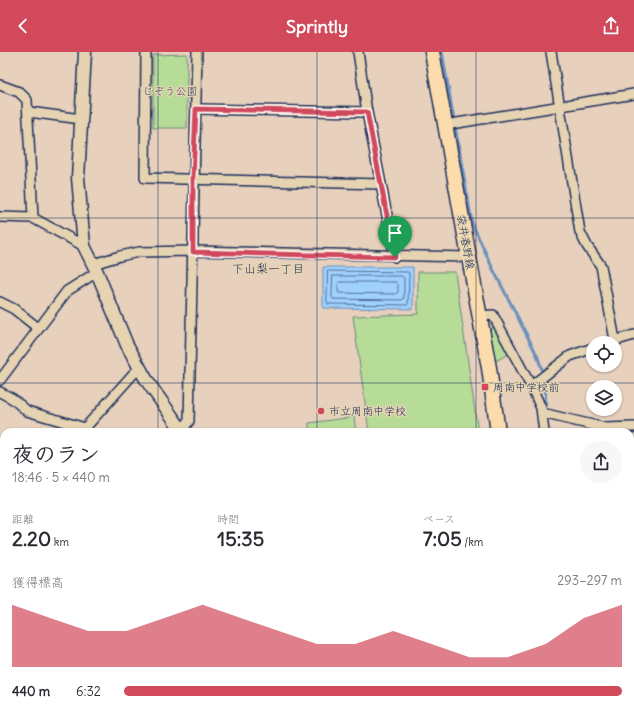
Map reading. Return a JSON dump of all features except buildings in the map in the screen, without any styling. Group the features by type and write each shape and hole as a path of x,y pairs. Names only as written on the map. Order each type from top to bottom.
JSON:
{"main road":[{"name":"袋井春野線","path":"432,52 497,428"}],"street":[{"path":"85,52 78,178 84,246 95,268 127,345 147,380 180,428"},
{"path":"146,52 145,178 193,178 381,184"},
{"path":"184,428 189,421 189,367 193,252 193,178 197,52"},
{"path":"358,52 367,112 395,257"},
{"path":"551,52 580,232 587,246 601,266 610,336"},
{"path":"0,85 19,92 27,100 33,218"},
{"path":"445,125 634,94"},
{"path":"196,109 367,112"},
{"path":"28,112 81,119"},
{"path":"0,217 33,218 84,246"},
{"path":"0,380 67,291 95,268 120,256 139,252 193,252 468,258"},
{"path":"0,302 14,309 38,328"},
{"path":"479,316 493,315 542,408 544,428"},
{"path":"622,338 634,335"},
{"path":"531,386 570,356 586,350"},
{"path":"87,428 134,373 141,370"},
{"path":"0,392 27,411 79,428"},
{"path":"542,413 605,428 634,427"}],"green space":[{"name":"じぞう公園","path":"187,54 187,128 153,128 153,55"},
{"path":"418,272 455,272 477,428 368,428 353,316 418,314"},
{"path":"494,325 510,353 494,362 490,331"},
{"path":"354,417 355,428 309,428 309,423"}],"water":[{"path":"323,267 413,267 413,309 323,308"}],"waterway":[{"path":"442,52 472,223 491,265 537,355 546,382 545,411"}],"place":[{"name":"周南中学校前","path":"485,387"},
{"name":"市立周南中学校","path":"321,411"}],"district":[{"name":"下山梨一丁目","path":"268,268"}],"route":[{"path":"196,109 367,112 395,257 193,252 193,178 196,109"}]}
